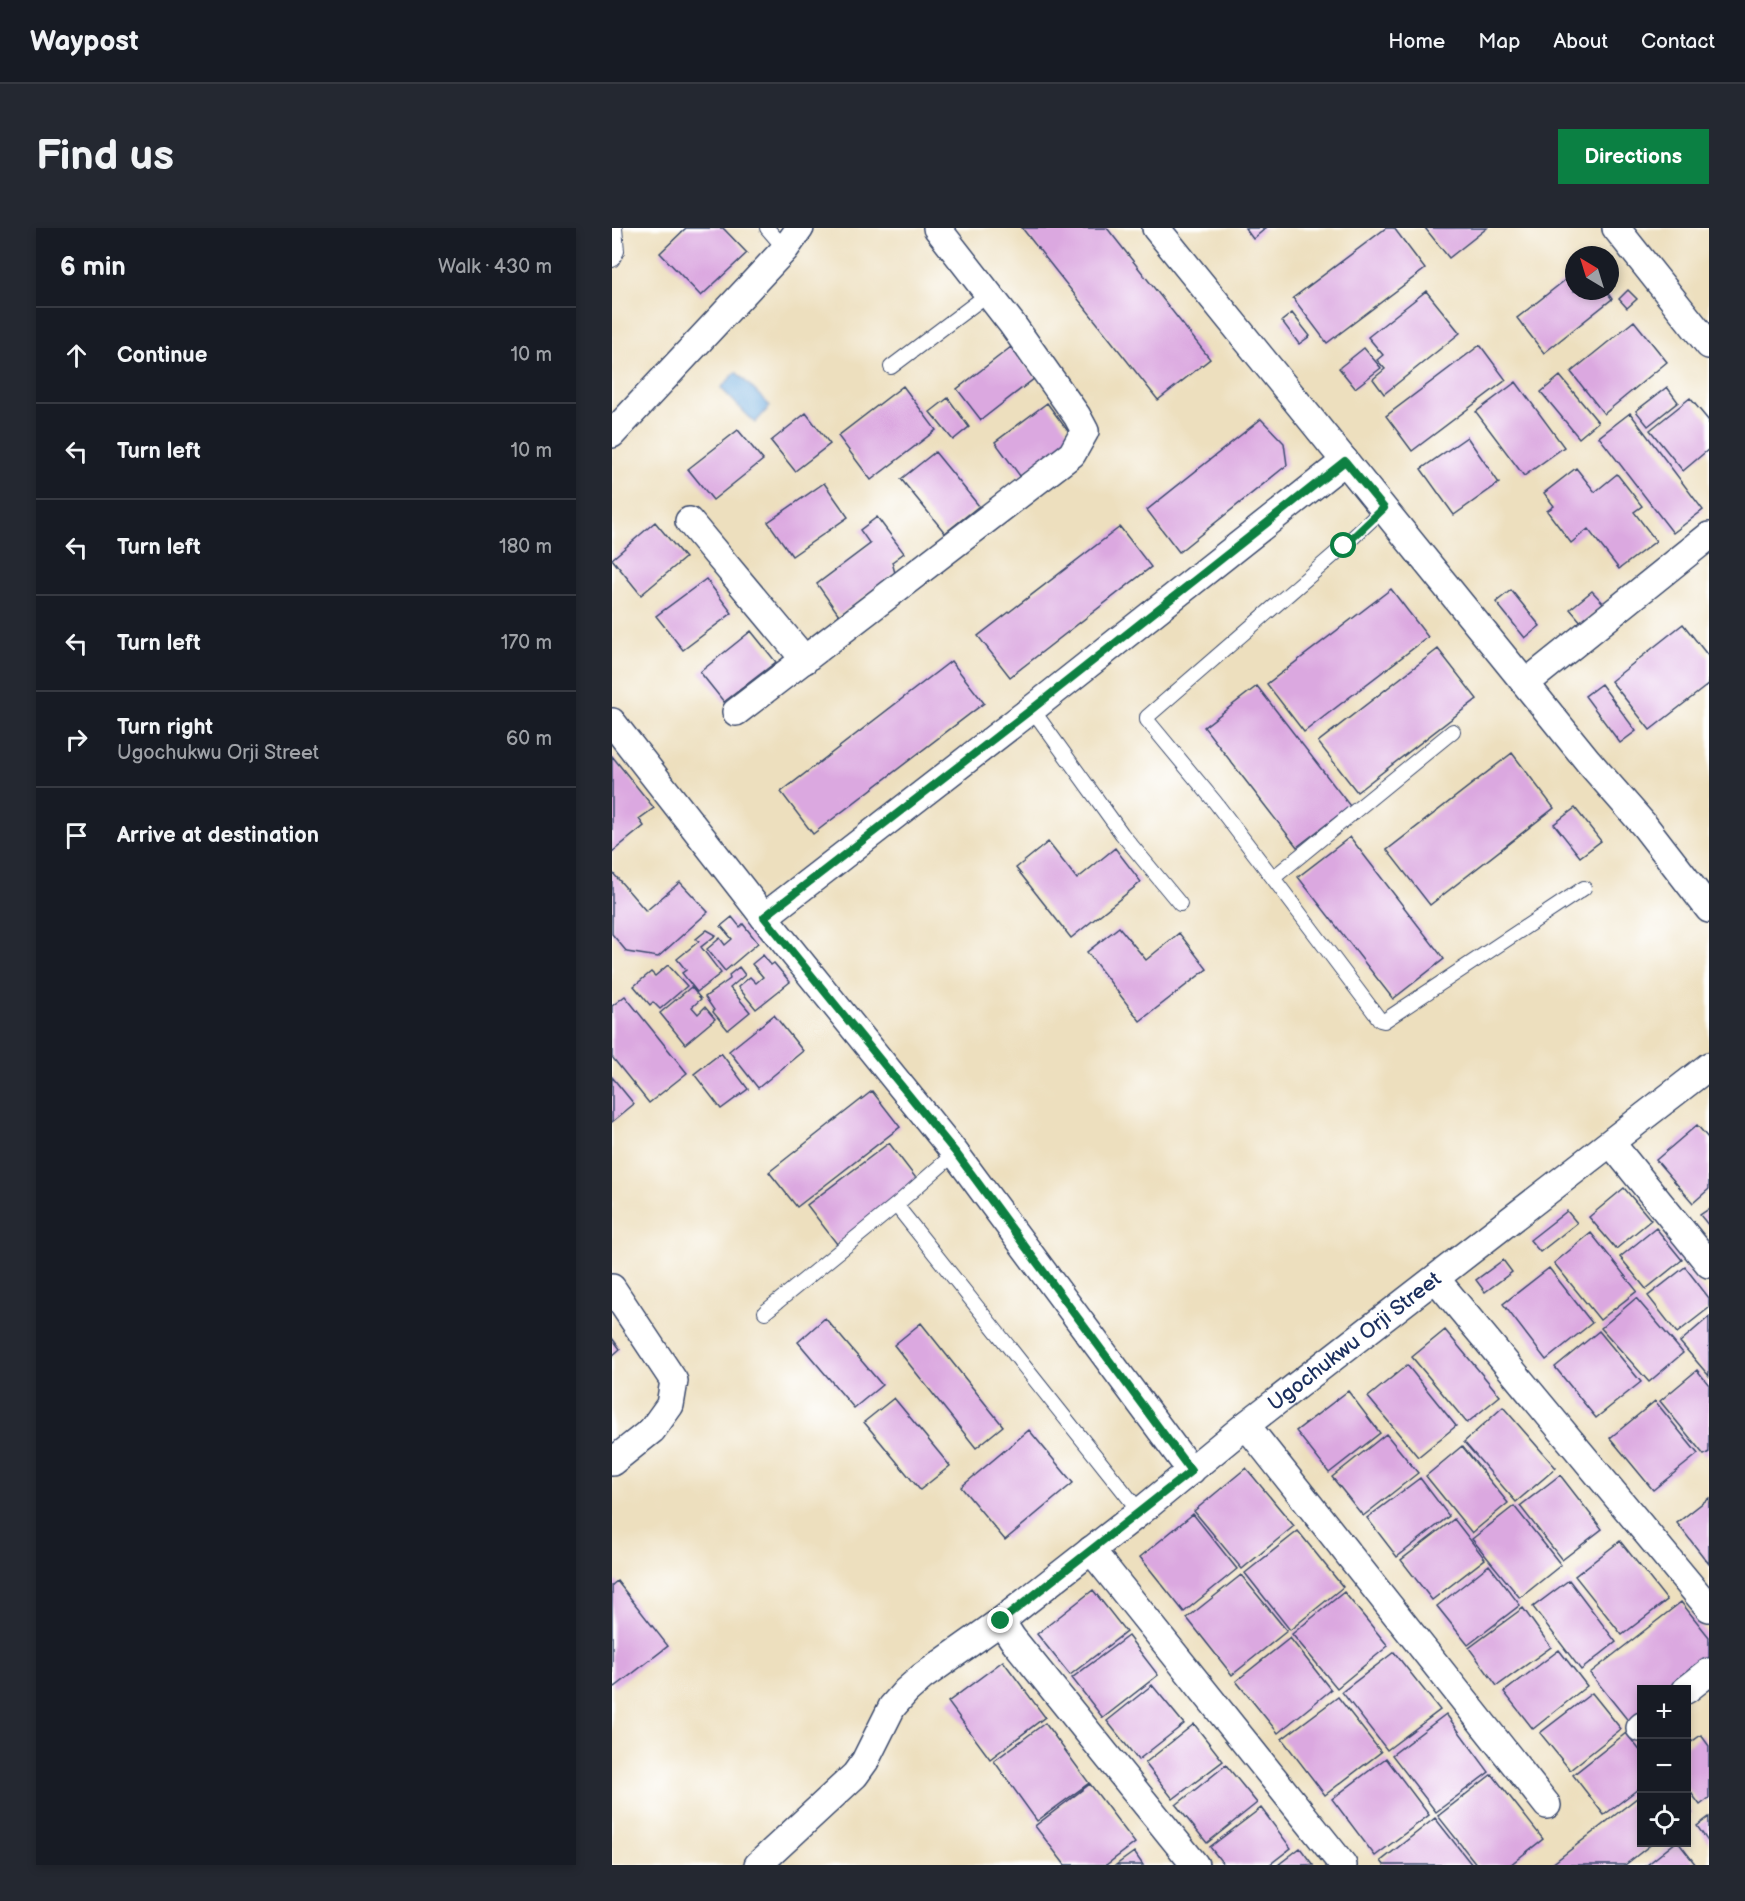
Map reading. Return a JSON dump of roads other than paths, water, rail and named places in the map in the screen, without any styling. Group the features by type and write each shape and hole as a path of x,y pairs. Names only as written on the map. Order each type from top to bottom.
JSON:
{"street":[{"path":"736,712 1072,454 1085,431 1057,386 937,228"},
{"path":"1156,228 1588,760 1644,825 1709,909"},
{"path":"1616,228 1709,345"},
{"path":"612,434 792,238"},
{"path":"764,917 1032,709 1345,461"},
{"path":"689,521 805,660"},
{"path":"1526,683 1709,536"},
{"path":"612,722 764,917 956,1153 1191,1471"},
{"name":"Ugochukwu Orji Street","path":"758,1865 855,1775 865,1761 892,1707 906,1690 1001,1621 1246,1425 1709,1066"},
{"path":"1611,1143 1709,1264"},
{"path":"1436,1279 1709,1608"},
{"path":"612,1288 675,1380 670,1405 652,1430 612,1462"},
{"path":"1246,1425 1546,1805"},
{"path":"1091,1550 1343,1865"},
{"path":"1001,1621 1012,1638 1195,1865"},
{"path":"1691,1686 1709,1672"}],"lane":[{"path":"612,261 617,251 615,228"},
{"path":"767,228 792,238"},
{"path":"891,367 988,294"},
{"path":"1384,508 1335,554 1147,717 1215,802 1380,1020 1384,1021 1584,888"},
{"path":"1032,709 1122,834 1180,904"},
{"path":"1273,878 1453,731"},
{"path":"765,1312 956,1153"},
{"path":"896,1205 1140,1512"}],"water":[{"path":"736,372 770,406 755,423 721,388"}]}
